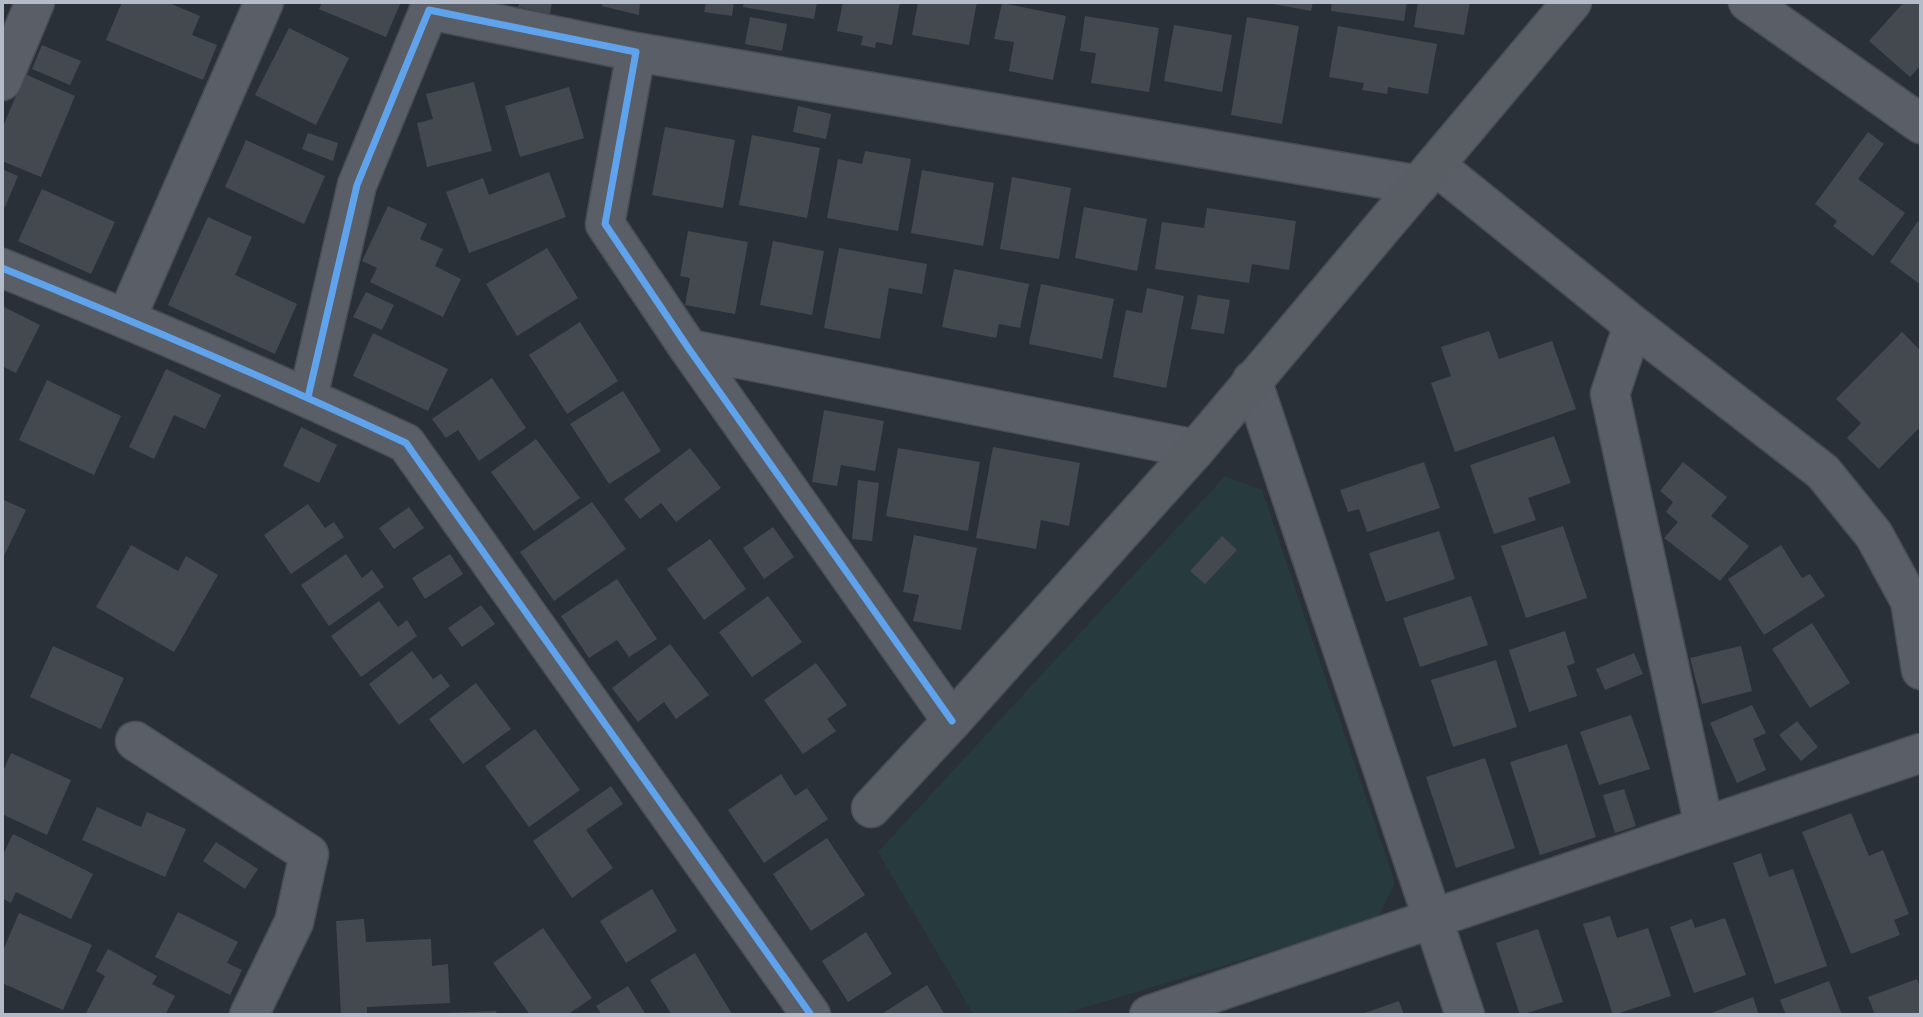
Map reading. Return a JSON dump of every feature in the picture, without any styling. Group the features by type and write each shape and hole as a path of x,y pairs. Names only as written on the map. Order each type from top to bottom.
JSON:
{"street":[{"path":"2,81 35,2"},
{"path":"126,319 264,2"},
{"path":"871,808 1196,449 1572,2"},
{"path":"1748,2 1921,124"},
{"path":"308,397 357,185 430,6 636,52 1427,175 1633,325 1823,472 1874,535 1910,601 1921,670"},
{"path":"636,52 606,224 689,349 952,721"},
{"path":"2,268 308,397 407,443 811,1015"},
{"path":"1633,325 1610,394 1704,826"},
{"path":"689,349 1196,449"},
{"path":"1252,380 1465,1015"},
{"path":"135,741 309,854 294,922 249,1015"},
{"path":"1149,1015 1194,1008 1432,919 1921,753"}],"green space":[{"path":"1225,476 1262,490 1395,883 1377,919 1060,1015 974,1015 878,852"}],"building":[{"path":"122,2 167,2 200,16 192,35 217,45 203,80 106,40"},
{"path":"322,2 401,2 386,37 319,9"},
{"path":"520,2 552,2 550,14 518,7"},
{"path":"602,2 640,2 639,15 602,6"},
{"path":"706,2 734,2 732,16 704,12"},
{"path":"744,2 817,2 814,19 743,7"},
{"path":"843,2 900,2 892,45 876,42 875,48 861,45 863,36 837,31"},
{"path":"918,2 977,2 969,45 912,35"},
{"path":"1263,2 1313,2 1311,11"},
{"path":"1332,2 1407,2 1404,21 1331,11"},
{"path":"1418,2 1470,2 1464,35 1414,27"},
{"path":"1904,2 1921,2 1921,65 1910,77 1869,41"},
{"path":"1002,3 1066,16 1053,80 1009,71 1014,42 994,39"},
{"path":"1085,16 1159,28 1149,92 1091,83 1096,53 1080,51"},
{"path":"750,17 787,24 782,51 745,44"},
{"path":"1247,17 1299,26 1282,124 1231,115"},
{"path":"1174,25 1232,35 1222,92 1164,81"},
{"path":"1338,26 1437,44 1428,94 1388,87 1387,94 1362,90 1364,83 1329,77"},
{"path":"289,28 349,58 316,125 255,95"},
{"path":"42,45 81,61 70,85 32,69"},
{"path":"25,74 75,96 41,177 2,161 2,129"},
{"path":"474,82 492,151 427,167 417,123 433,119 426,94"},
{"path":"569,87 584,138 520,157 505,106"},
{"path":"798,106 831,114 826,139 793,132"},
{"path":"665,127 735,140 723,208 652,195"},
{"path":"1868,132 1884,144 1858,179 1905,213 1873,256 1833,226 1837,221 1815,204"},
{"path":"308,133 338,143 333,161 302,149"},
{"path":"752,135 820,148 807,218 739,205"},
{"path":"246,140 325,176 304,224 225,187"},
{"path":"865,151 911,159 898,231 827,218 838,159 862,164"},
{"path":"2,169 18,176 5,207 2,206"},
{"path":"922,170 994,183 983,246 911,233"},
{"path":"549,172 566,217 469,253 446,192 483,178 489,195"},
{"path":"1012,177 1071,188 1059,259 1000,249"},
{"path":"42,189 115,222 91,274 18,241"},
{"path":"388,206 427,224 420,239 443,249 435,266 461,279 443,317 370,282 377,268 362,261"},
{"path":"1084,207 1147,219 1137,271 1075,258"},
{"path":"1207,208 1296,221 1289,270 1252,264 1249,283 1155,269 1162,222 1204,228"},
{"path":"208,217 252,237 235,275 297,304 275,354 168,305"},
{"path":"1918,221 1921,224 1921,285 1890,262"},
{"path":"688,231 748,242 735,314 685,305 690,278 680,276"},
{"path":"773,241 824,251 812,315 760,305"},
{"path":"547,248 578,298 517,336 486,284"},
{"path":"839,248 927,264 922,294 889,288 880,339 824,328"},
{"path":"954,269 1029,284 1020,328 999,324 996,338 942,327"},
{"path":"1041,284 1114,299 1102,359 1029,344"},
{"path":"1147,288 1184,296 1166,388 1113,377 1126,310 1142,313"},
{"path":"366,292 394,305 382,330 353,317"},
{"path":"1198,295 1230,300 1224,334 1191,329"},
{"path":"2,306 40,325 16,373 2,366"},
{"path":"580,322 618,381 567,414 529,355"},
{"path":"1489,331 1499,359 1552,341 1576,409 1455,452 1431,383 1451,376 1441,347"},
{"path":"1902,332 1921,351 1921,426 1879,469 1847,438 1861,423 1836,399"},
{"path":"373,333 448,369 428,411 353,376"},
{"path":"166,369 221,395 205,429 174,415 154,459 129,447"},
{"path":"492,378 526,428 479,461 458,430 446,438 432,419"},
{"path":"47,380 121,416 94,475 19,440"},
{"path":"623,391 661,451 609,484 570,424"},
{"path":"824,410 884,421 875,471 841,465 837,486 812,482"},
{"path":"301,427 337,445 319,483 283,466"},
{"path":"1554,436 1571,483 1528,498 1536,520 1494,534 1470,465"},
{"path":"536,439 580,498 534,531 491,472"},
{"path":"993,447 1080,463 1069,526 1041,520 1036,549 976,538"},
{"path":"690,448 721,488 676,522 661,503 640,519 624,499"},
{"path":"898,448 980,462 968,531 886,516"},
{"path":"1424,462 1440,508 1367,532 1359,509 1348,512 1340,490"},
{"path":"1683,462 1727,497 1711,516 1749,546 1720,581 1664,538 1678,522 1666,512 1673,502 1660,491"},
{"path":"858,480 879,483 872,541 852,539"},
{"path":"2,499 26,510 2,560"},
{"path":"592,502 626,549 554,601 520,552"},
{"path":"308,504 325,528 334,522 344,537 291,574 264,535"},
{"path":"409,507 424,528 394,549 379,528"},
{"path":"1563,526 1587,598 1526,618 1501,546"},
{"path":"773,527 794,557 764,579 743,548"},
{"path":"1439,531 1455,579 1386,602 1369,553"},
{"path":"914,535 977,548 961,630 913,621 919,595 903,592"},
{"path":"1222,536 1237,550 1205,584 1190,571"},
{"path":"710,539 746,589 704,620 667,569"},
{"path":"131,545 178,571 186,556 218,575 174,652 96,607"},
{"path":"1781,545 1802,578 1810,574 1825,596 1764,635 1728,579"},
{"path":"346,554 362,578 372,570 384,587 329,626 301,585"},
{"path":"450,554 463,574 425,599 412,578"},
{"path":"617,579 657,639 629,657 617,640 589,658 561,616"},
{"path":"768,596 802,642 752,677 719,632"},
{"path":"1471,596 1488,645 1420,667 1403,618"},
{"path":"379,601 398,627 407,620 417,636 361,677 331,636"},
{"path":"481,605 495,624 462,647 448,628"},
{"path":"1812,623 1850,683 1810,708 1772,649"},
{"path":"1565,631 1575,663 1567,666 1577,696 1529,712 1509,650"},
{"path":"670,644 709,695 676,719 664,702 638,722 612,688"},
{"path":"53,646 124,678 101,729 30,697"},
{"path":"1741,646 1752,691 1702,704 1690,658"},
{"path":"412,651 433,679 441,674 450,686 399,725 369,684"},
{"path":"1634,653 1643,674 1605,690 1596,669"},
{"path":"1496,660 1517,727 1453,747 1431,680"},
{"path":"816,663 847,705 827,719 836,731 803,754 764,700"},
{"path":"476,683 511,729 463,764 429,719"},
{"path":"1752,705 1766,733 1753,739 1766,770 1737,783 1710,723"},
{"path":"1631,715 1650,769 1599,785 1580,732"},
{"path":"1797,721 1818,747 1801,761 1779,735"},
{"path":"535,729 580,790 529,827 485,766"},
{"path":"1567,744 1596,837 1540,855 1510,762"},
{"path":"11,753 71,780 47,835 2,814 2,774"},
{"path":"1485,758 1515,848 1456,868 1426,777"},
{"path":"781,774 795,796 807,788 828,819 764,863 728,810"},
{"path":"611,786 623,804 586,830 613,868 572,898 533,841"},
{"path":"1624,789 1636,826 1615,833 1603,795"},
{"path":"97,807 141,827 147,812 186,829 165,877 82,840"},
{"path":"1851,813 1869,856 1883,850 1909,914 1894,920 1900,935 1851,954 1802,832"},
{"path":"13,834 93,874 71,919 16,892 11,903 2,898 2,857"},
{"path":"827,838 865,895 811,931 773,874"},
{"path":"216,842 258,869 245,889 203,861"},
{"path":"1761,853 1769,877 1793,869 1827,966 1775,984 1733,863"},
{"path":"652,889 677,931 626,963 600,921"},
{"path":"178,912 238,942 227,963 242,970 230,995 155,957"},
{"path":"19,913 92,945 63,1010 2,983 2,953"},
{"path":"1610,916 1617,938 1648,928 1671,996 1613,1015 1583,924"},
{"path":"1725,918 1746,975 1694,993 1670,927 1692,919 1695,928"},
{"path":"364,919 366,942 431,939 432,966 448,964 450,1003 367,1007 367,1015 341,1015 336,921"},
{"path":"543,928 592,998 567,1015 530,1015 493,963"},
{"path":"1538,929 1563,1002 1520,1015 1496,943"},
{"path":"866,932 892,974 848,1002 822,961"},
{"path":"108,949 157,976 152,984 175,996 165,1015 86,1013 105,976 96,971"},
{"path":"695,953 732,1014 672,1015 650,980"},
{"path":"1917,979 1921,989 1921,1015 1875,1015 1868,997"},
{"path":"1829,981 1842,1015 1786,1015 1780,1000"},
{"path":"927,985 945,1015 880,1015"},
{"path":"628,986 646,1015 602,1015 596,1006"},
{"path":"1753,997 1759,1015 1706,1015"},
{"path":"1399,1001 1404,1015 1359,1015"},
{"path":"496,1011 497,1015 447,1015 447,1013"}],"cycle path":[{"path":"308,397 357,185 429,10 636,52 605,224 689,349 952,721"},
{"path":"2,268 205,353 406,443 811,1015"}]}
